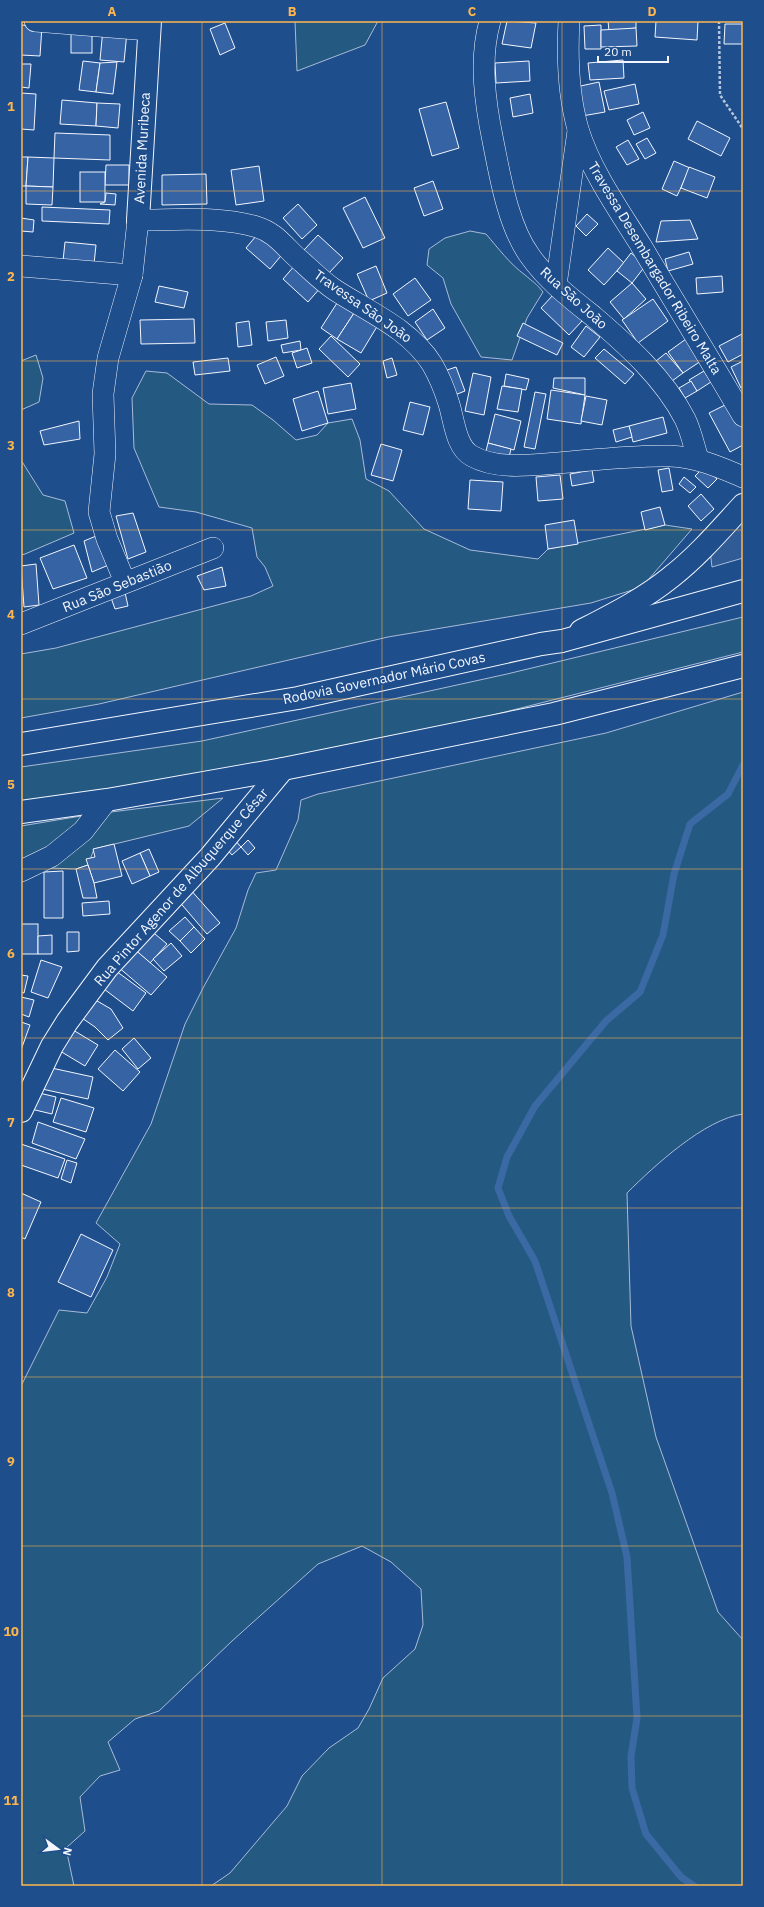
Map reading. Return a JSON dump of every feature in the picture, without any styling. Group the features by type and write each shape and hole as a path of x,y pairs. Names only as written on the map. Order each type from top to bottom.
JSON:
{"main road":[{"name":"Avenida Muribeca","path":"138,220 149,25"},
{"path":"562,641 623,609 671,578 709,542 743,505"},
{"name":"Rodovia Governador Mário Covas","path":"21,744 298,698 541,644 562,641 743,591"},
{"path":"21,812 107,800 283,770 554,714 743,666"},
{"name":"Rua Pintor Agenor de Albuquerque César","path":"21,1111 52,1046 67,1022 107,968 210,857 283,770"}],"street":[{"path":"35,21 149,25"},
{"name":"Rua São João","path":"490,21 486,35 484,58 486,108 498,164 513,222 523,244 529,255 556,285 611,332 656,376 673,398 686,420 698,459"},
{"name":"Travessa Desembargador Ribeiro Malta","path":"568,21 568,60 572,100 579,130 588,154 612,198 743,416"},
{"path":"556,285 579,130"},
{"name":"Avenida Muribeca","path":"125,582 107,539 99,512 105,454 103,412 104,377 132,275 138,220"},
{"name":"Travessa São João","path":"138,220 215,220 238,222 259,227 272,233 283,242 299,260 334,289 400,330 422,350 438,375 462,444 469,454 475,458 493,463 526,465 670,456 698,459 743,477"},
{"path":"21,266 132,275"},
{"name":"Rua São Sebastião","path":"21,624 38,619 125,582 213,548"},
{"path":"21,871 52,856 83,831 107,800"}],"path":[{"path":"719,21 720,95 743,129"}],"shaded area":[{"path":"295,21 378,21 365,45 297,71"},
{"path":"470,231 486,234 509,261 543,292 527,318 512,360 481,357 451,304 443,278 427,265 429,249 445,238"},
{"path":"36,355 43,378 39,402 21,410 21,361"},
{"path":"146,371 167,373 209,404 252,405 273,420 296,440 317,435 328,423 352,419 360,440 366,479 389,491 424,529 470,550 538,559 548,549 665,525 692,529 642,587 591,603 388,637 99,704 21,718 21,654 56,648 251,596 273,586 265,567 257,557 252,528 196,512 159,507 134,448 132,398"},
{"path":"21,460 43,495 65,501 74,533 21,555"},
{"path":"743,507 743,558 712,567 709,542"},
{"path":"743,617 743,652 279,769 21,807 21,767 202,741 507,674"},
{"path":"743,692 743,1114 728,1118 697,1134 666,1157 627,1193 631,1326 656,1437 718,1612 743,1640 743,1886 211,1886 230,1873 287,1806 302,1776 329,1748 358,1728 369,1709 383,1678 415,1649 423,1625 421,1589 391,1562 362,1546 318,1564 232,1641 159,1711 135,1719 108,1742 120,1770 100,1776 80,1797 85,1831 66,1848 74,1886 21,1886 21,1386 59,1310 87,1313 107,1277 120,1244 96,1223 151,1124 185,1024 236,928 248,890 256,873 276,870 298,820 301,800 318,794 606,733"},
{"path":"223,798 189,826 94,849 88,865 76,869 21,867 21,826 87,815"}],"building":[{"path":"507,21 536,23 531,48 502,44"},
{"path":"608,21 636,21 636,28 609,31"},
{"path":"656,21 698,21 697,40 655,37"},
{"path":"225,23 235,48 220,55 210,29"},
{"path":"725,24 743,24 743,44 724,44"},
{"path":"21,25 42,26 40,56 21,55"},
{"path":"601,25 601,49 585,49 584,26"},
{"path":"636,28 637,46 601,47 601,30"},
{"path":"103,29 127,32 124,62 100,60"},
{"path":"71,30 92,30 92,53 71,53"},
{"path":"623,60 624,78 590,80 588,63"},
{"path":"83,61 100,63 96,92 79,90"},
{"path":"529,61 530,81 496,83 495,63"},
{"path":"117,62 113,94 96,92 100,63"},
{"path":"21,64 31,64 29,88 21,87"},
{"path":"599,82 605,112 582,116 576,87"},
{"path":"635,84 639,104 609,110 604,91"},
{"path":"21,93 36,94 34,130 21,129"},
{"path":"530,94 533,113 513,117 510,98"},
{"path":"62,100 97,103 96,126 60,124"},
{"path":"446,102 459,148 432,156 419,109"},
{"path":"97,103 120,104 118,128 96,126"},
{"path":"643,112 650,128 634,135 627,120"},
{"path":"697,121 730,138 721,156 688,139"},
{"path":"55,133 110,135 110,160 54,158"},
{"path":"647,138 656,153 645,159 636,144"},
{"path":"628,140 639,159 627,165 616,147"},
{"path":"21,157 28,157 26,186 21,186"},
{"path":"28,157 54,158 53,187 26,186"},
{"path":"674,161 690,168 677,196 662,189"},
{"path":"106,165 129,165 129,185 105,185"},
{"path":"259,166 264,201 236,205 231,170"},
{"path":"689,167 715,177 707,198 681,188"},
{"path":"80,172 105,172 105,202 80,202"},
{"path":"206,174 207,204 162,205 162,175"},
{"path":"433,181 443,209 424,216 414,188"},
{"path":"26,186 53,187 52,205 26,204"},
{"path":"106,193 116,194 115,205 100,204 105,202"},
{"path":"365,197 385,238 363,248 343,208"},
{"path":"298,204 317,225 302,239 283,218"},
{"path":"42,207 110,210 109,224 42,221"},
{"path":"587,214 598,224 586,236 576,226"},
{"path":"21,218 34,220 33,232 21,231"},
{"path":"690,220 698,239 656,242 661,221"},
{"path":"261,230 285,251 270,269 246,248"},
{"path":"318,235 343,258 328,274 304,250"},
{"path":"65,242 96,245 94,264 63,261"},
{"path":"608,248 624,263 604,285 588,270"},
{"path":"689,252 693,264 668,271 665,259"},
{"path":"631,253 646,265 632,283 617,271"},
{"path":"296,264 321,287 308,302 283,279"},
{"path":"376,266 387,293 369,301 357,274"},
{"path":"722,276 723,292 697,294 696,278"},
{"path":"415,278 431,300 408,316 393,294"},
{"path":"632,283 646,299 624,319 610,302"},
{"path":"159,286 188,292 184,308 155,302"},
{"path":"554,294 582,321 569,335 541,308"},
{"path":"653,299 668,321 638,343 622,320"},
{"path":"339,300 356,310 337,339 321,328"},
{"path":"433,309 445,328 427,340 415,322"},
{"path":"356,310 378,325 361,353 337,339"},
{"path":"194,319 195,343 141,344 140,320"},
{"path":"286,320 288,338 268,341 266,322"},
{"path":"249,321 252,345 238,347 236,323"},
{"path":"523,323 563,343 557,355 517,336"},
{"path":"586,326 600,337 584,357 571,347"},
{"path":"742,334 743,354 728,362 719,346"},
{"path":"331,336 360,364 348,377 319,349"},
{"path":"686,339 701,361 683,373 668,352"},
{"path":"300,341 301,350 283,353 281,345"},
{"path":"307,348 312,363 297,368 292,353"},
{"path":"604,349 634,374 625,384 595,358"},
{"path":"666,353 683,373 672,381 656,361"},
{"path":"276,357 284,376 265,384 257,365"},
{"path":"228,358 230,371 195,375 193,362"},
{"path":"392,358 397,375 387,378 383,361"},
{"path":"743,361 743,387 741,388 731,367"},
{"path":"456,367 465,391 447,398 438,373"},
{"path":"704,371 711,382 697,391 689,380"},
{"path":"473,373 491,377 484,415 465,411"},
{"path":"506,374 529,379 526,390 504,386"},
{"path":"554,378 585,378 585,395 553,388"},
{"path":"691,381 697,391 685,398 679,388"},
{"path":"351,383 356,409 328,414 323,388"},
{"path":"502,386 522,389 518,412 497,409"},
{"path":"551,390 585,395 581,424 547,419"},
{"path":"318,391 328,423 302,431 293,399"},
{"path":"535,392 546,394 535,449 524,447"},
{"path":"586,396 607,400 602,425 581,421"},
{"path":"410,402 430,407 423,435 403,430"},
{"path":"729,403 743,429 743,445 730,452 709,413"},
{"path":"495,414 521,421 514,450 488,443"},
{"path":"663,417 667,433 633,442 629,426"},
{"path":"79,421 80,439 44,445 40,431"},
{"path":"629,426 632,437 616,442 613,430"},
{"path":"488,443 511,449 508,461 485,455"},
{"path":"381,444 402,450 393,481 371,475"},
{"path":"704,467 717,479 708,488 695,476"},
{"path":"669,468 673,490 662,492 658,470"},
{"path":"592,470 594,482 572,486 570,474"},
{"path":"560,475 563,499 538,501 536,477"},
{"path":"684,477 696,487 690,493 679,484"},
{"path":"470,480 503,482 501,511 468,509"},
{"path":"701,494 714,509 701,521 688,506"},
{"path":"660,507 665,525 645,530 641,512"},
{"path":"133,513 146,552 128,559 116,516"},
{"path":"574,520 578,544 548,549 545,525"},
{"path":"101,534 111,564 92,572 84,541"},
{"path":"74,545 87,578 53,589 40,558"},
{"path":"36,564 39,605 24,607 21,566"},
{"path":"222,567 226,586 204,590 197,576"},
{"path":"124,588 128,606 115,609 109,592"},
{"path":"234,839 241,847 232,855 225,847"},
{"path":"248,840 255,848 248,855 241,847"},
{"path":"114,844 122,876 94,883 86,859 95,857 93,849"},
{"path":"149,849 159,872 150,876 140,853"},
{"path":"140,853 150,876 132,884 122,861"},
{"path":"88,865 97,898 83,898 76,869"},
{"path":"63,871 63,918 44,918 44,872"},
{"path":"189,888 220,923 207,934 177,899"},
{"path":"109,901 110,914 83,916 82,903"},
{"path":"185,917 194,927 180,941 169,931"},
{"path":"21,924 38,924 38,954 21,954"},
{"path":"194,927 205,939 191,953 180,941"},
{"path":"149,929 167,944 150,963 133,948"},
{"path":"67,932 79,932 79,951 67,952"},
{"path":"52,935 52,954 38,954 38,936"},
{"path":"171,943 182,956 164,971 153,959"},
{"path":"133,948 167,977 151,995 117,966"},
{"path":"41,960 62,967 48,998 31,992"},
{"path":"116,971 146,993 133,1011 104,989"},
{"path":"21,975 28,976 24,993 21,992"},
{"path":"21,997 34,1000 29,1017 21,1014"},
{"path":"92,998 111,1009 123,1028 108,1040 95,1027 79,1016"},
{"path":"21,1022 30,1025 21,1050"},
{"path":"73,1030 98,1045 85,1066 60,1051"},
{"path":"134,1038 151,1058 138,1069 122,1049"},
{"path":"115,1050 140,1072 123,1091 98,1069"},
{"path":"47,1067 93,1077 88,1099 42,1089"},
{"path":"35,1092 56,1097 52,1114 31,1109"},
{"path":"61,1098 94,1108 86,1132 53,1122"},
{"path":"38,1122 85,1139 76,1159 32,1143"},
{"path":"21,1144 65,1159 58,1178 21,1165"},
{"path":"67,1160 77,1163 71,1183 61,1179"},
{"path":"21,1193 41,1202 25,1239 21,1237"},
{"path":"81,1234 113,1250 91,1297 58,1282"}],"waterway":[{"path":"694,1886 681,1877 646,1834 632,1788 631,1756 637,1718 627,1557 612,1493 535,1261 509,1216 498,1188 507,1157 535,1106 606,1021 640,992 663,935 674,874 690,824 728,794 743,765"}]}
